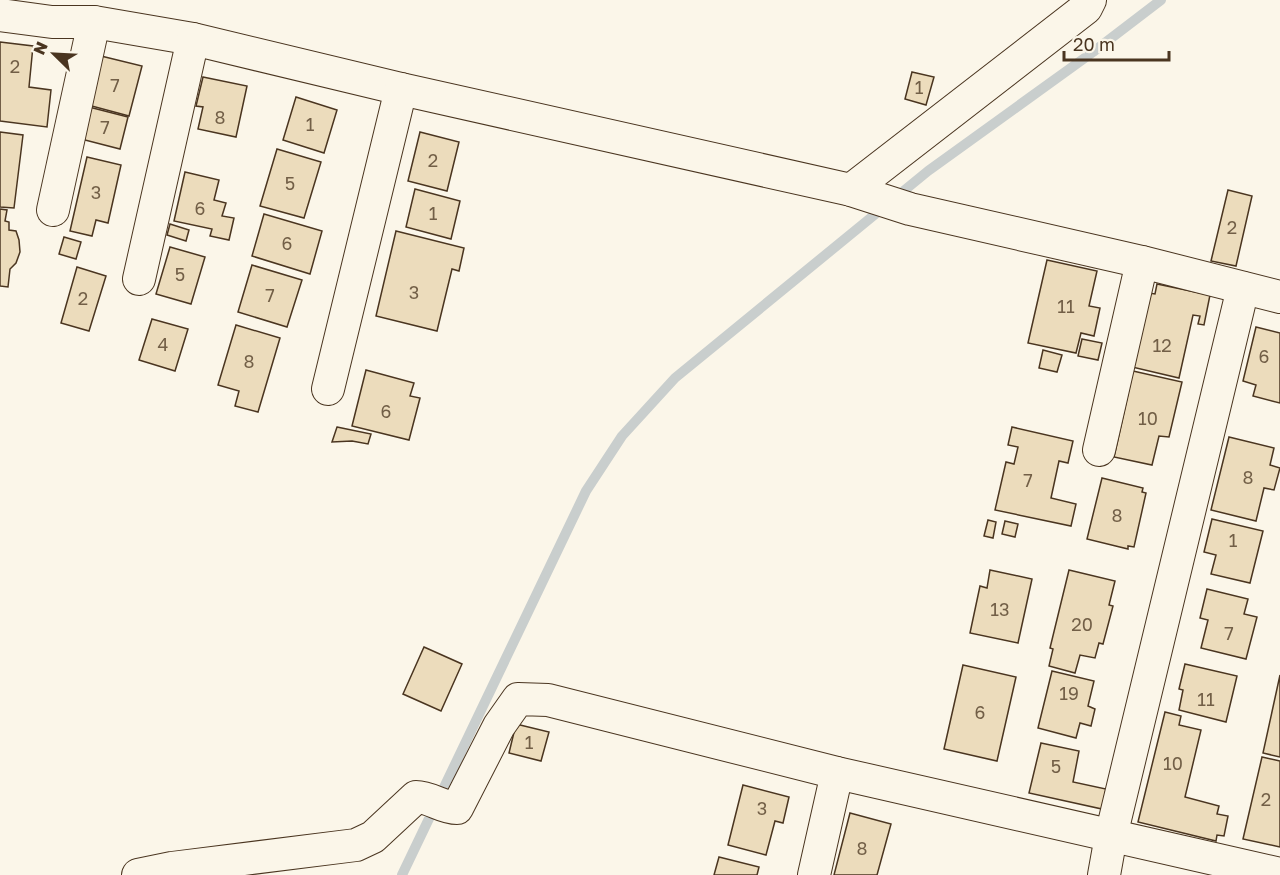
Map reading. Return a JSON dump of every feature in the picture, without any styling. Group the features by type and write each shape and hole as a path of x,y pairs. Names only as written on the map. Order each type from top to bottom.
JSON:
{"street":[{"path":"851,190 1086,8 1090,0"},
{"path":"0,15 52,22 94,22 193,39 401,89 851,190 910,209 1142,262 1280,297"},
{"path":"53,210 94,22"},
{"path":"139,279 193,39"},
{"path":"328,389 401,89"},
{"path":"1099,450 1142,262"},
{"path":"1104,875 1243,288"},
{"path":"138,875 172,868 356,845 373,837 416,797 457,808 499,726 518,699 548,700 837,773 1280,874"},
{"path":"813,875 837,773"}],"building":[{"path":"0,42 33,46 29,87 51,90 47,127 0,121"},
{"path":"101,56 142,66 129,116 88,105"},
{"path":"912,72 934,77 926,105 905,99"},
{"path":"203,77 247,86 236,137 198,129 203,107 196,106"},
{"path":"296,97 337,110 324,153 283,140"},
{"path":"89,107 128,117 120,149 81,139"},
{"path":"0,132 23,135 14,208 0,207"},
{"path":"420,132 459,142 447,191 408,181"},
{"path":"277,149 321,162 304,218 260,206"},
{"path":"87,157 121,165 108,223 96,220 92,236 70,231"},
{"path":"185,172 219,180 214,200 226,203 222,216 234,218 229,240 210,236 212,229 174,221"},
{"path":"415,189 460,201 451,239 406,227"},
{"path":"1228,190 1252,196 1236,266 1211,261"},
{"path":"0,209 7,210 5,221 9,222 9,230 16,231 19,240 20,252 16,263 10,269 8,287 0,286"},
{"path":"264,214 322,231 310,274 252,256"},
{"path":"170,224 189,230 186,241 167,235"},
{"path":"396,231 464,248 459,271 452,269 437,331 376,316"},
{"path":"64,237 81,242 76,259 59,254"},
{"path":"170,247 205,257 191,304 156,294"},
{"path":"1047,260 1097,271 1089,306 1100,308 1094,336 1081,333 1076,353 1028,343"},
{"path":"252,265 302,280 287,327 238,312"},
{"path":"77,267 106,276 89,331 61,323"},
{"path":"1157,284 1210,295 1204,325 1198,324 1200,316 1193,315 1179,378 1132,367 1149,293 1155,294"},
{"path":"152,319 188,329 175,371 139,360"},
{"path":"236,325 280,338 258,412 235,406 239,391 218,385"},
{"path":"1256,327 1280,333 1280,403 1253,396 1256,385 1243,381"},
{"path":"1082,339 1102,343 1098,360 1078,356"},
{"path":"1043,350 1062,355 1057,372 1039,368"},
{"path":"366,370 414,383 410,396 420,398 409,440 352,426"},
{"path":"1133,371 1182,382 1169,437 1159,436 1152,465 1114,457"},
{"path":"337,427 371,434 368,444 352,441 332,442"},
{"path":"1012,427 1073,441 1068,463 1059,461 1051,498 1076,504 1071,526 995,510 1006,462 1014,464 1018,447 1008,445"},
{"path":"1229,437 1274,448 1270,465 1280,468 1274,490 1264,488 1256,521 1211,510"},
{"path":"1102,478 1143,488 1142,492 1146,493 1134,547 1128,546 1128,549 1087,539"},
{"path":"1212,519 1263,531 1250,583 1211,574 1216,555 1204,552"},
{"path":"988,520 996,522 993,538 984,536"},
{"path":"1005,521 1018,524 1015,537 1002,534"},
{"path":"990,570 1032,579 1018,643 970,633 980,586 987,588"},
{"path":"1069,570 1115,581 1109,605 1113,606 1103,644 1099,643 1095,658 1080,655 1075,673 1049,666 1053,649 1050,648"},
{"path":"1207,589 1248,599 1244,614 1257,617 1246,659 1201,648 1208,620 1200,618"},
{"path":"424,647 462,664 441,711 403,694"},
{"path":"1185,664 1237,676 1226,722 1179,710 1183,690 1179,689"},
{"path":"963,665 1016,677 997,761 944,749"},
{"path":"1052,671 1094,681 1088,706 1095,709 1091,726 1080,723 1076,738 1038,728"},
{"path":"1280,675 1280,757 1263,753"},
{"path":"1165,712 1181,716 1179,725 1201,730 1185,797 1219,806 1217,814 1228,816 1224,836 1217,835 1216,841 1138,822"},
{"path":"516,724 549,732 541,761 509,753"},
{"path":"1041,743 1079,751 1073,782 1106,789 1102,809 1029,793"},
{"path":"1262,757 1280,761 1280,847 1243,839"},
{"path":"743,785 789,797 783,823 775,821 766,855 728,845"},
{"path":"850,813 891,824 877,875 834,875"},
{"path":"719,857 759,867 757,875 714,875"}],"waterway":[{"path":"402,875 586,491 622,436 675,378 928,171 1161,0"}]}
